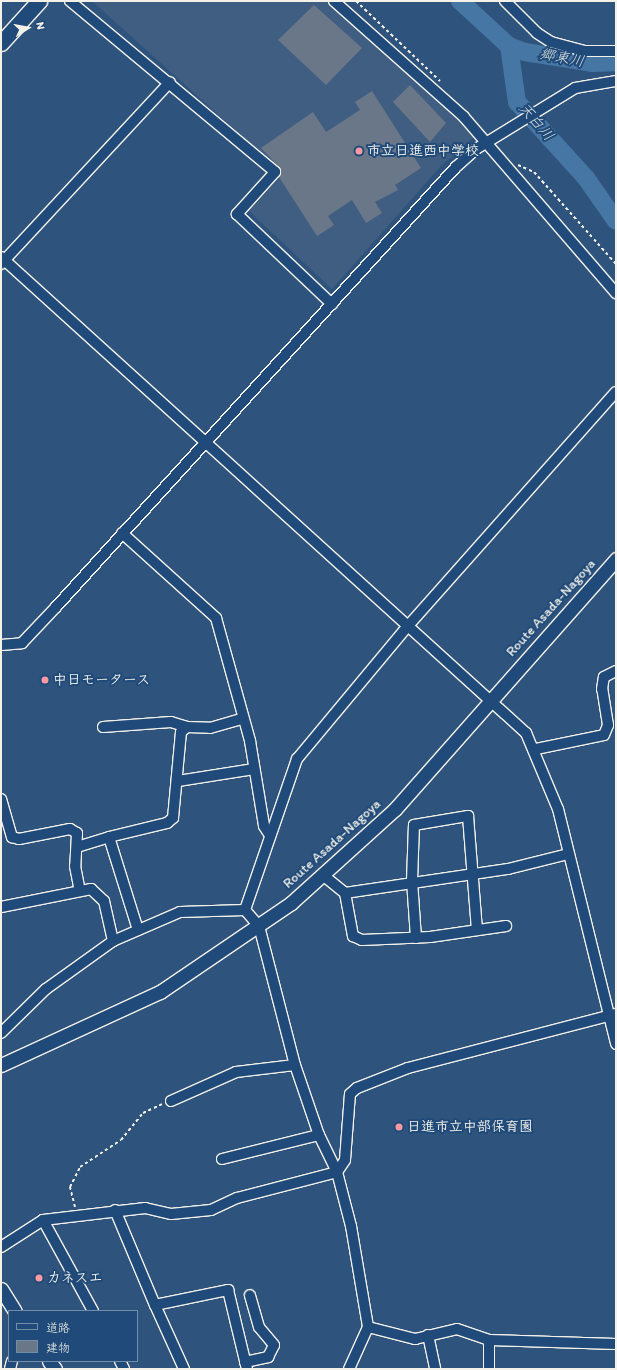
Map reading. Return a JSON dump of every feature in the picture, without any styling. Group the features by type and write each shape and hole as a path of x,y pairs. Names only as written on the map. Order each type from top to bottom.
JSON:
{"highway":[{"path":"1,43 39,1"}],"main road":[{"name":"Route Asada-Nagoya","path":"1,1066 160,992 259,926 324,876 395,809 616,559"},
{"path":"1,1289 14,1310"}],"street":[{"path":"70,1 170,82 275,172 237,214 332,304"},
{"path":"334,1 490,141 616,293"},
{"path":"505,1 537,33 552,42 585,51 616,51"},
{"path":"1,644 22,642 204,441 332,304 456,167 490,141 575,88 616,81"},
{"path":"170,82 2,260 526,733 536,749 558,809 568,854 612,1015 616,1044"},
{"path":"245,910 269,834 297,759 407,627 616,392"},
{"path":"122,532 216,618 254,769 264,826 269,834"},
{"path":"536,749 604,735 608,725 602,689 604,678 616,671"},
{"path":"103,727 171,722 187,727 210,728 241,719"},
{"path":"77,847 167,823 173,818 178,782 181,732 187,727"},
{"path":"178,782 254,769"},
{"path":"1,799 12,836 19,839 70,829 77,833 75,866 80,891"},
{"path":"416,938 412,881 414,825 468,816 477,930"},
{"path":"109,838 138,930"},
{"path":"345,893 412,881 472,873 568,854"},
{"path":"324,876 345,893 354,936 362,940 416,938 506,926"},
{"path":"1,907 91,888 101,896 114,941"},
{"path":"245,910 259,926 295,1065 319,1135 337,1172 351,1226 368,1327 349,1369"},
{"path":"1,1033 46,989 114,941 180,912 245,910"},
{"path":"1,1246 43,1220 115,1210 145,1208 171,1214 211,1210 237,1198 337,1172 345,1160 350,1094 357,1088 408,1068 612,1015"},
{"path":"171,1101 236,1072 295,1065"},
{"path":"222,1159 319,1135"},
{"path":"115,1210 184,1369"},
{"path":"43,1220 92,1310"},
{"path":"155,1305 228,1290 246,1366 268,1357 274,1345 259,1327 250,1295"},
{"path":"368,1327 415,1339 457,1328 490,1340 616,1344"},
{"path":"428,1335 435,1369"},
{"path":"490,1340 490,1369"}],"path":[{"path":"356,1 445,87"},
{"path":"515,163 534,172 616,264"},
{"path":"78,1215 70,1187 80,1167 121,1140 143,1113 171,1101"}],"shaded area":[{"name":"市立日進西中学校","path":"92,1 330,1 475,136 441,166 332,289 249,211 283,173"}],"building":[{"path":"314,5 362,48 326,85 278,40"},
{"path":"410,85 446,123 430,142 393,102"},
{"path":"372,91 421,168 395,185 398,190 375,202 382,213 366,223 352,200 328,216 334,225 317,236 279,177 281,169 261,148 313,112 326,132 360,110 355,102"}],"waterway":[{"name":"郷東川","path":"460,1 509,46 525,52 592,63 616,62"},
{"name":"天白川","path":"509,46 517,102 586,178 616,221"}],"place":[{"name":"市立日進西中学校","path":"359,151"},
{"name":"中日モータース","path":"45,680"},
{"name":"日進市立中部保育園","path":"399,1127"},
{"name":"カネスエ","path":"39,1278"}]}
